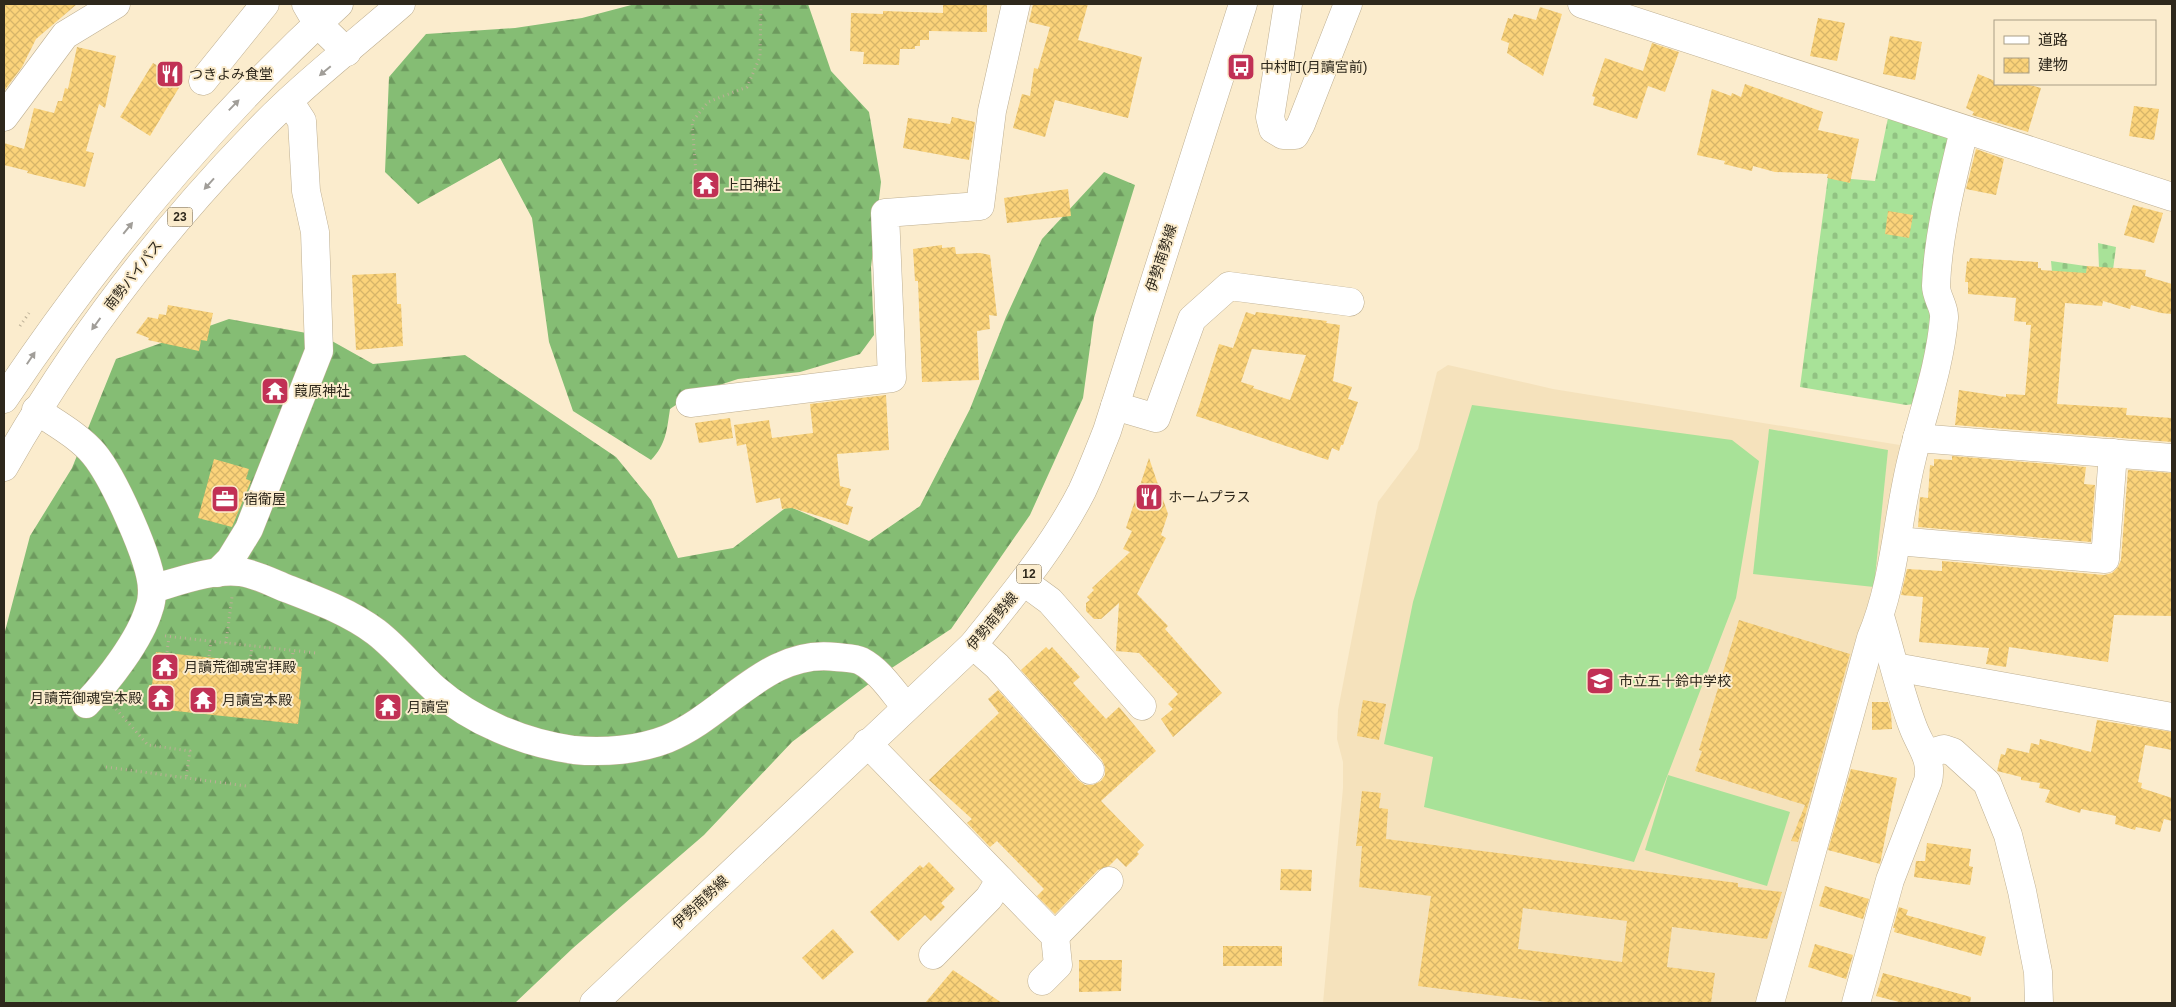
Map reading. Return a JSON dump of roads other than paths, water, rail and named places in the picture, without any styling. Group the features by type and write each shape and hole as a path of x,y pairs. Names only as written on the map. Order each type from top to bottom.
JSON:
{"main road":[{"path":"4,117 65,35 116,4"},
{"path":"203,81 265,4"},
{"name":"23","path":"4,398 106,255 161,187 312,13 339,4"},
{"name":"南勢バイパス","path":"4,467 36,410 74,354 148,254 257,132 289,101 401,4"},
{"path":"690,404 892,378 884,213 980,206 992,111 1016,4"},
{"name":"伊勢南勢線","path":"594,1003 973,645 1024,582 1059,530 1082,491 1107,431 1243,4"},
{"path":"1288,4 1270,117 1273,129 1283,135 1295,135 1348,4"},
{"path":"1582,4 2172,197"},
{"path":"312,13 347,52"},
{"path":"225,580 230,560 249,529 319,351 315,232 306,191 302,121 289,101"},
{"path":"1770,1003 1870,638 1880,616 1897,541 1912,459 1936,369 1944,316 1936,288 1945,209 1964,130"},
{"path":"1114,406 1156,418 1192,319 1229,286 1350,302"},
{"path":"36,410 84,444 94,454 108,475 133,525 146,561 152,590 149,609 140,630 104,685 86,704"},
{"path":"1918,438 2172,458"},
{"path":"1897,541 2104,560 2113,453"},
{"path":"152,590 185,580 225,580 242,572 333,606 375,632 453,703 500,729 550,745 597,751 624,749 666,739 705,718 745,688 780,666 801,658 824,655 860,660 877,673 906,707"},
{"path":"1024,582 1050,601 1142,706"},
{"path":"1856,1003 1890,880 1928,781 1930,770 1927,754 1913,728 1880,616"},
{"path":"973,645 997,666 1090,770"},
{"path":"1895,667 2172,717"},
{"path":"868,743 1055,936 1058,965 1042,981"},
{"path":"1927,754 1944,749 1953,752 1986,783 2008,835 2022,891 2038,972 2039,1003"},
{"path":"933,955 989,898 1000,880"},
{"path":"1055,936 1109,881"}],"place":[{"name":"中村町(月讀宮前)","path":"1241,67"},
{"name":"つきよみ食堂","path":"170,74"},
{"name":"上田神社","path":"706,185"},
{"name":"葭原神社","path":"275,391"},
{"name":"ホームプラス","path":"1149,497"},
{"name":"宿衛屋","path":"225,499"},
{"name":"月讀荒御魂宮拝殿","path":"165,667"},
{"name":"市立五十鈴中学校","path":"1600,681"},
{"name":"月讀荒御魂宮本殿","path":"161,698"},
{"name":"月讀宮本殿","path":"203,700"},
{"name":"月讀宮","path":"388,707"}]}
